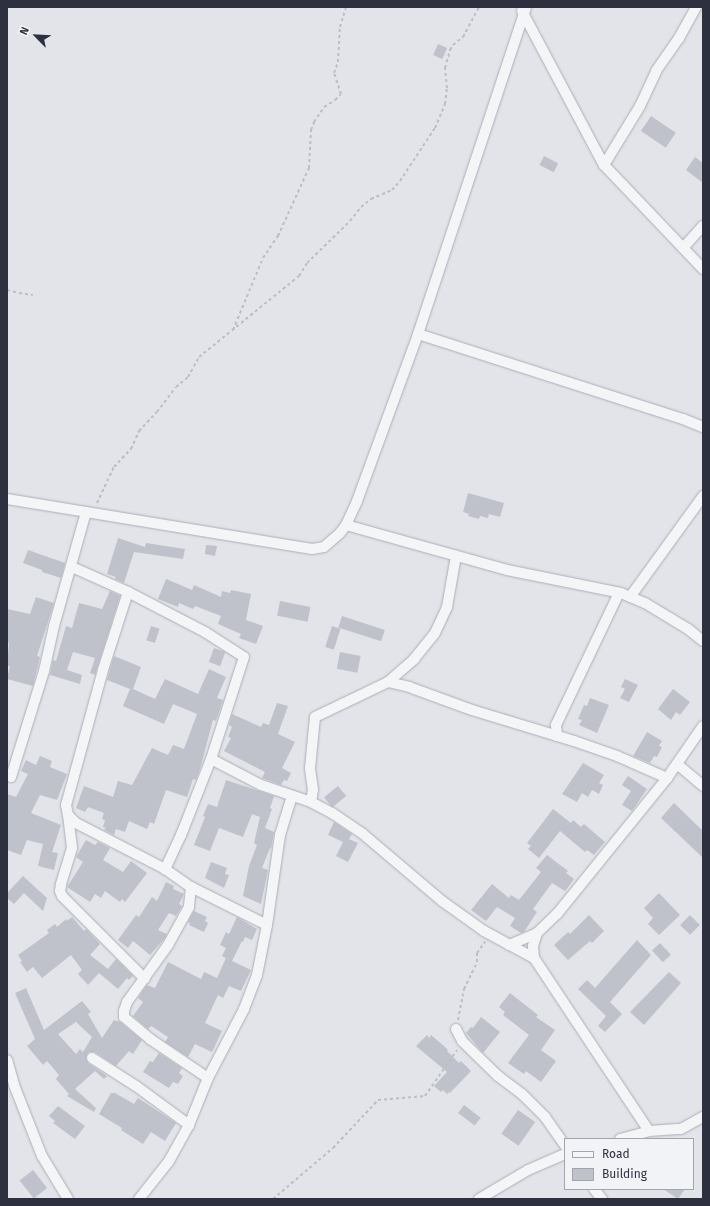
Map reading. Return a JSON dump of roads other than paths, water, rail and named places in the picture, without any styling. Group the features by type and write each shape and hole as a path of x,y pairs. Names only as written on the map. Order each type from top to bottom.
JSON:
{"street":[{"path":"604,165 640,106 656,71 679,38 696,7"},
{"path":"523,9 604,165 703,269"},
{"path":"7,499 312,549 324,547 346,525 357,501 418,334 523,9"},
{"path":"683,248 703,226"},
{"path":"418,334 683,419 703,427"},
{"path":"630,597 703,496"},
{"path":"11,778 44,671 54,626 72,567 86,512"},
{"path":"346,525 507,570 618,593 645,603 688,629 703,641"},
{"path":"311,802 313,790 310,768 315,717 388,682 414,659 435,633 447,607 456,556"},
{"path":"72,567 128,592 205,632 244,657 211,759 181,835 165,869"},
{"path":"128,592 103,670 66,805 72,848 60,891 62,896 145,979"},
{"path":"557,736 556,725 618,593"},
{"path":"388,682 409,687 472,710 617,756 667,778"},
{"path":"509,945 537,933 557,914 667,778 703,726"},
{"path":"211,759 261,785 311,802 332,813 363,834 442,901 491,934 534,958"},
{"path":"677,764 703,786"},
{"path":"139,1199 169,1161 188,1125 208,1078 244,1009 257,974 267,924 280,835 292,796"},
{"path":"68,815 76,823 165,869 191,887 267,924"},
{"path":"191,887 188,907 168,945 127,1002 124,1017 150,1039 208,1078"},
{"path":"537,933 532,951 534,958 649,1130"},
{"path":"456,1029 462,1041 498,1076 522,1094 545,1117 561,1137 564,1144"},
{"path":"92,1058 136,1086 188,1125"},
{"path":"7,1060 14,1085 42,1156 68,1199"},
{"path":"623,1138 649,1130 681,1129 703,1118"},
{"path":"479,1199 528,1170 564,1154"},
{"path":"595,1190 602,1199"}]}
